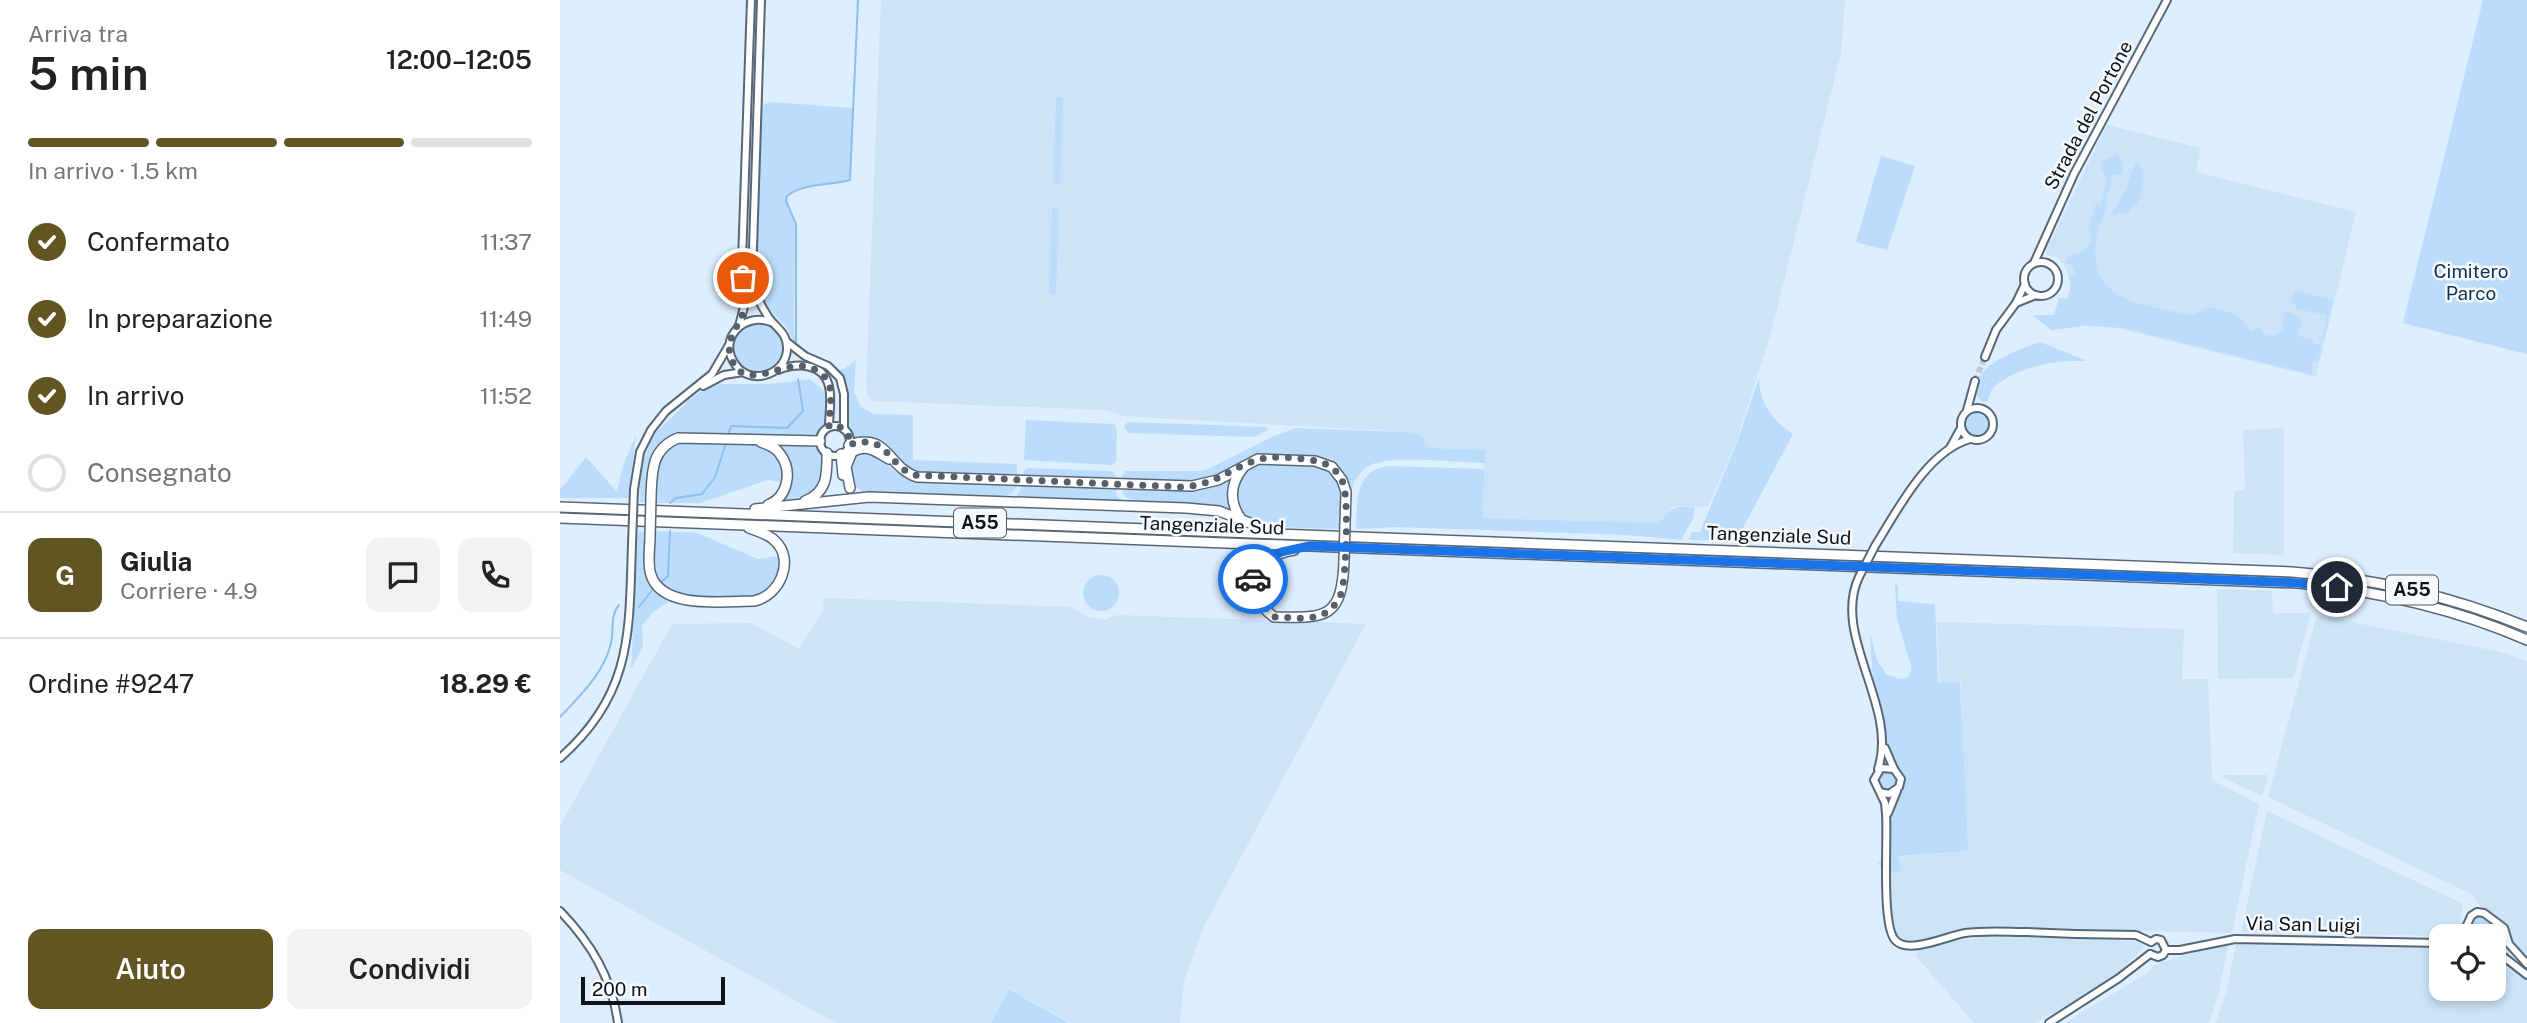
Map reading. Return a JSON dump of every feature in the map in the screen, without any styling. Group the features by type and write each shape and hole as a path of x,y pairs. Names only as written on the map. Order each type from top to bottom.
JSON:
{"highway":[{"path":"741,524 774,540 783,555 785,567 782,577 777,587 764,599 681,600 671,598 660,590 652,579 649,568 654,461 662,447 670,441 687,437 820,441"},
{"path":"755,509 771,504 780,497 788,474 780,453 757,440"},
{"path":"849,445 864,441 876,443 904,470 917,477 1182,487 1209,483 1266,458 1315,461 1327,464 1339,475 1345,486 1343,582 1334,606 1316,617 1275,617 1258,603 1252,587 1258,566 1269,556 1310,546"},
{"path":"850,488 846,467 852,452 864,447 894,460"},
{"path":"794,504 816,496 823,488 827,474 827,453"},
{"path":"841,454 844,477 850,488 869,497"},
{"path":"1242,520 1236,512 1232,494 1234,482 1245,466"},
{"path":"716,513 869,497 1185,508 1219,511 1282,534"},
{"name":"Tangenziale Sud","path":"560,507 2292,572 2347,577 2414,590 2471,606 2527,627"},
{"name":"Tangenziale Sud","path":"560,518 2298,583 2411,601 2460,615 2527,640"}],"street":[{"path":"560,758 603,709 622,665 629,625 634,489 636,470 645,441 666,411 712,374 739,326 745,303 742,261 751,0"},
{"path":"761,0 752,279 757,298 787,342 805,356 828,366 840,378 844,394 844,429"},
{"name":"Strada del Portone","path":"2034,263 2074,174 2167,0"},
{"path":"2016,303 2052,292 2057,283 2056,272 2047,263 2042,247"},
{"path":"1985,357 1996,330 2016,303 2025,284 2026,271 2034,263 2047,263"},
{"path":"2025,284 2029,291 2036,295"},
{"path":"739,326 754,319 771,322"},
{"path":"776,370 784,360 787,342"},
{"path":"729,345 733,362 743,372"},
{"path":"686,396 724,375 743,372 762,376 790,365 802,365 824,375 830,389 829,427"},
{"path":"1947,452 1961,428 1962,417 1974,385 1984,409 1993,419 1991,433 1982,440 1970,439 1947,452 1924,472 1875,546 1859,577 1853,596 1853,614 1879,716 1883,744 1874,780 1885,803 1890,932 1900,944 1911,947 1948,936 1987,931 2136,935 2151,942"},
{"path":"1966,412 1976,408 1984,409"},
{"path":"829,427 844,429 849,436 849,445 841,454 827,453 820,441 822,433 829,427"},
{"path":"1961,428 1970,439"},
{"path":"1883,744 1901,779 1887,822"},
{"path":"1878,771 1886,767 1894,769"},
{"path":"1880,792 1889,794 1896,791"},
{"path":"560,911 575,926 599,960 614,997 618,1023"},
{"path":"2467,924 2471,916 2477,912 2484,913 2499,924"},
{"path":"2506,937 2527,964"},
{"path":"2150,954 2148,948 2156,939 2161,940 2166,950"},
{"name":"Via San Luigi","path":"2049,1023 2119,978 2150,954 2160,957 2166,950 2180,950 2235,939 2429,943"},
{"path":"2506,959 2527,975"}],"shaded area":[{"path":"881,0 1845,0 1841,54 1771,333 1736,442 1708,507 1676,506 1670,509 1659,523 1482,518 1485,450 1432,448 1406,432 1124,416 1105,410 873,401 866,386"},
{"path":"2107,125 2201,148 2196,172 2356,212 2316,377 2117,328 2085,326 2051,330 2059,298 2067,299 2071,285 2067,270 2057,257 2048,256 2046,250"},
{"path":"2284,428 2284,555 2233,553 2234,491 2245,490 2243,430"},
{"path":"2217,589 2272,591 2273,613 2311,613 2293,678 2218,679"},
{"path":"824,598 1071,607 1088,617 1105,620 1117,615 1366,624 1203,928 1184,981 1180,1023 1071,1023 1009,988 989,1023 836,1023 560,870 560,826 672,624 751,623 799,649 823,610"},
{"path":"2317,615 2501,652 2527,661 2527,958 2516,947 2506,924 2481,907 2472,895 2268,797"},
{"path":"1937,622 2184,629 2182,679 2208,679 2212,780 2259,804 2232,933 1994,928 1944,934 1912,945 1906,945 1897,939 1891,926 1887,874 1900,872 1899,857 1968,851 1963,786 1961,683 1939,683"},
{"path":"2222,774 2268,775 2262,796 2224,778"},
{"path":"2267,811 2463,904 2460,924 2429,924 2429,936 2241,933"},
{"path":"1994,936 2135,941 2144,947 2117,975 2055,1014 2051,1013 2035,1023 1974,1023 1915,955 1921,949 1947,942"},
{"path":"2237,941 2429,946 2429,1001 2506,1001 2506,964 2527,979 2527,1023 2216,1023"},
{"path":"2229,942 2209,1023 2065,1023 2150,971 2154,965"}],"green space":[{"name":"Cimitero Parco","path":"2483,0 2527,0 2527,354 2403,323"},
{"path":"1056,97 1063,97 1060,183 1053,183"},
{"path":"772,102 853,108 850,180 796,189 785,201 795,224 796,346 787,328 763,302 756,281 761,108"},
{"path":"2116,155 2122,160 2123,174 2113,175 2095,254 2101,278 2109,288 2136,303 2189,315 2205,308 2226,311 2242,321 2251,332 2260,328 2267,335 2277,334 2283,329 2285,310 2302,319 2298,336 2322,346 2318,362 2313,361 2311,374 2123,328 2088,325 2051,330 2032,315 2054,315 2059,298 2067,299 2071,285 2068,276 2075,274 2072,266 2065,262 2071,254 2085,251 2092,239 2089,230 2095,205 2101,206 2107,179 2101,162"},
{"path":"1881,156 1915,166 1887,250 1856,242"},
{"path":"2136,161 2144,176 2137,206 2133,206 2127,214 2118,212 2115,216 2112,214 2125,192"},
{"path":"1052,208 1059,208 1056,294 1049,294"},
{"path":"2295,290 2333,300 2324,339 2317,337 2323,336 2327,315 2297,309 2291,299"},
{"path":"758,323 776,330 783,348 776,366 758,373 740,366 733,348 740,330"},
{"path":"2040,342 2087,361 2051,363 2028,368 1996,385 1987,401 1979,398 1976,388 1984,371 2001,358"},
{"path":"856,360 854,392 860,406 874,414 913,415 913,460 1017,464 1017,478 918,474 854,440 852,431 847,426 848,392 844,379 835,369 844,369"},
{"path":"1759,378 1768,411 1793,434 1736,541 1689,540 1692,532 1700,532 1737,442"},
{"path":"810,379 826,393 825,424 820,427 816,437 709,433 679,435 665,441 657,449 648,469 646,502 640,502 639,482 644,458 655,433 694,396 714,384 769,384"},
{"path":"1977,408 1989,412 1993,424 1989,436 1977,440 1965,436 1961,424 1965,412"},
{"path":"1026,420 1114,424 1117,430 1116,462 1111,465 1024,460"},
{"path":"1128,422 1267,427 1268,430 1253,437 1128,433 1124,426"},
{"path":"1296,428 1406,432 1421,436 1432,448 1485,450 1485,463 1409,460 1380,462 1370,465 1359,474 1350,496 1338,469 1266,455 1203,482 1124,481 1122,477 1125,471 1204,471"},
{"path":"636,435 628,498 560,498 560,490 586,457 617,492 623,466"},
{"path":"686,440 732,441 763,447 774,454 781,466 783,482 768,480 700,503 657,503 658,465 667,452"},
{"path":"779,445 814,445 824,460 820,488 809,496 780,502 789,486 791,473 788,460"},
{"path":"864,451 892,463 907,476 1017,484 1012,493 1003,496 926,496 863,492 856,487 849,470 855,454"},
{"path":"1262,461 1297,461 1322,466 1331,471 1342,490 1342,529 1276,526 1245,517 1238,506 1238,481 1244,473"},
{"path":"1388,466 1484,469 1483,518 1659,523 1674,508 1695,507 1693,519 1681,540 1628,535 1397,527 1356,529 1358,498 1364,481 1377,469"},
{"path":"1027,468 1110,471 1116,477 1112,481 1024,477 1023,472"},
{"path":"1234,474 1232,509 1132,500 1125,497 1121,487 1183,490"},
{"path":"1022,484 1115,487 1117,496 1122,501 1013,498 1019,493"},
{"path":"646,531 647,570 654,586 669,601 653,612 642,626 643,646 631,669 638,532"},
{"path":"655,531 697,533 758,559 778,556 782,569 773,588 761,595 723,598 676,594 664,585 657,572"},
{"path":"1101,575 1114,580 1119,593 1114,606 1101,611 1088,606 1083,593 1088,580"},
{"path":"1895,585 1898,585 1898,601 1935,604 1938,683 1960,683 1968,851 1899,856 1900,872 1886,873 1878,863 1884,861 1870,633 1878,663 1885,674 1900,679 1907,678 1911,666 1897,619"},
{"path":"2478,916 2494,924 2471,924"},
{"path":"1009,989 1069,1023 990,1023"}],"waterway":[{"path":"796,346 796,224 786,201 787,196 801,188 850,180 858,0"},
{"path":"728,435 731,426 787,428 803,411 798,379"},
{"path":"670,503 676,498 702,494 715,477 726,443"},
{"path":"660,583 668,576 670,531"},
{"path":"639,607 653,589"},
{"path":"560,717 603,664 611,643 614,613 619,605"}],"tunnel":[{"path":"1975,381 1985,357"}],"way so far":[{"path":"743,278 746,297 744,309 729,345 737,367 755,376 796,364 819,371 827,379 830,389 829,427 844,429 849,436 849,445 864,441 876,443 904,470 917,477 1182,487 1218,480 1252,462 1266,458 1315,461 1332,467 1345,486 1346,498 1342,587 1337,602 1331,609 1316,617 1275,617 1255,598 1253,579"}],"route":[{"path":"1253,579 1258,566 1269,556 1310,546 2198,579 2337,587"}]}
